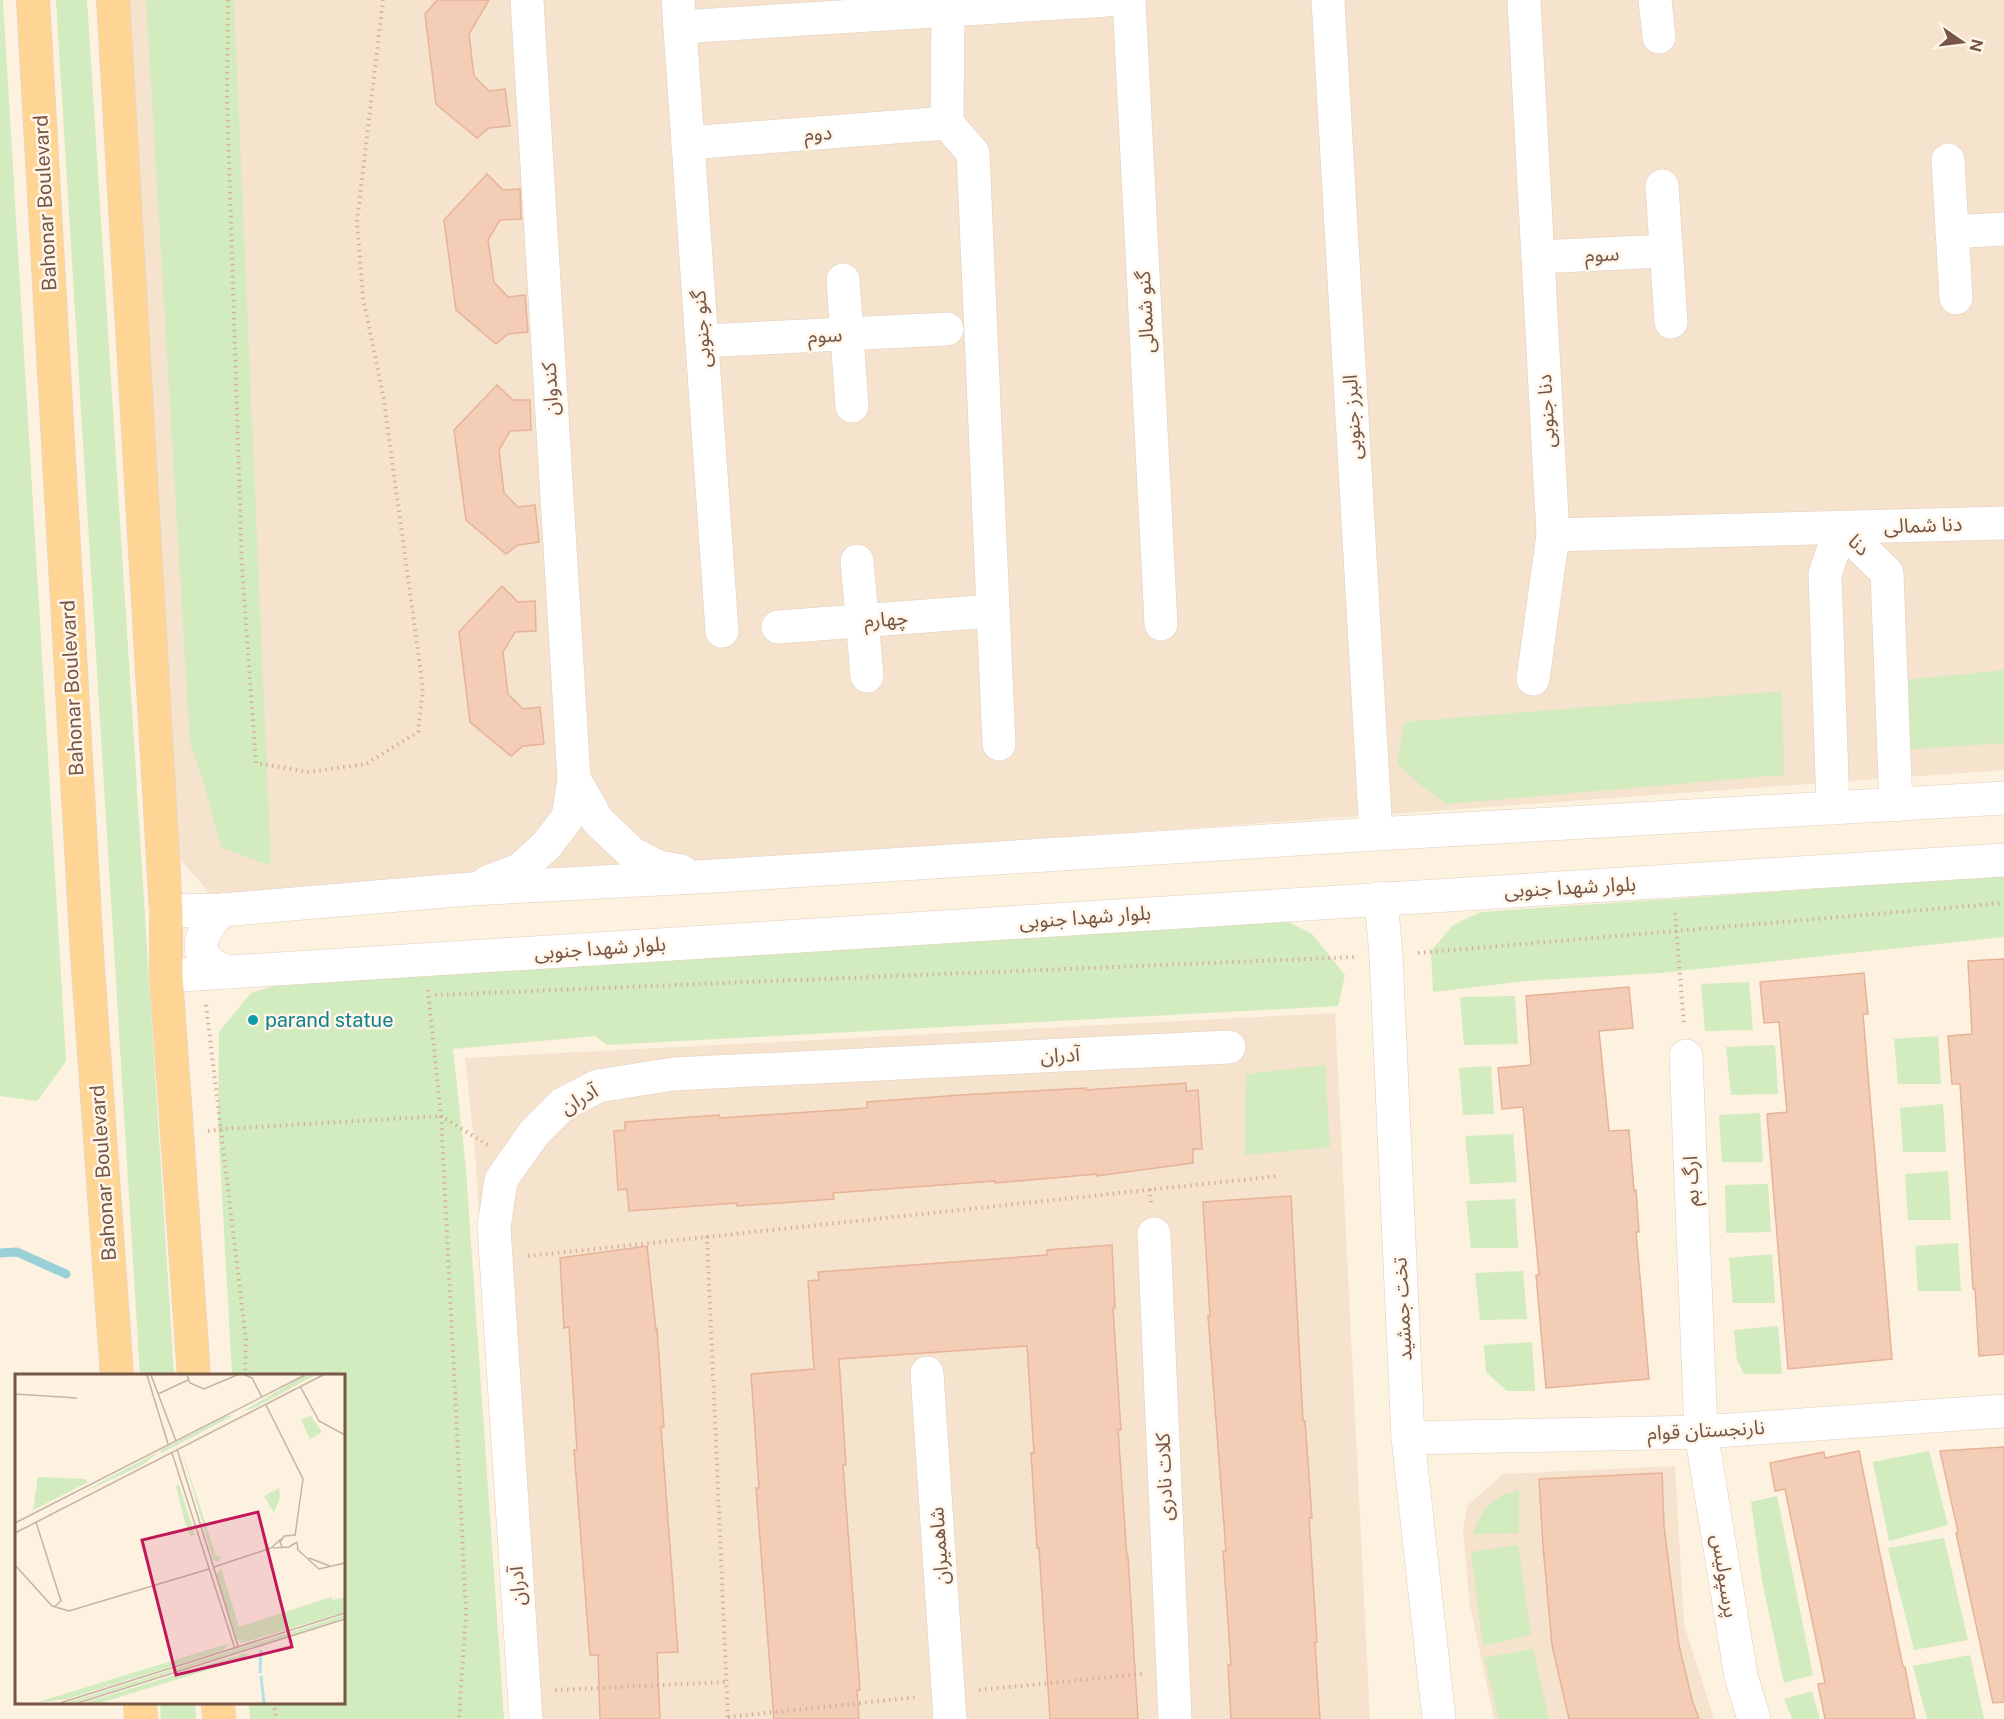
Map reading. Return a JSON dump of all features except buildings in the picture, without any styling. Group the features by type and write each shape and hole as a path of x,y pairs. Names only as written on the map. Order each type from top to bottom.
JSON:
{"main road":[{"name":"Bahonar Boulevard","path":"33,0 86,942 117,1374"},
{"path":"113,0 166,911 166,976 194,1374"},
{"path":"140,1704 141,1719"},
{"path":"218,1704 219,1719"}],"street":[{"name":"کندوان","path":"527,0 574,779"},
{"name":"گنو جنوبی","path":"722,631 679,14 948,10 993,2 1108,0"},
{"name":"گنو شمالی","path":"1130,0 1161,624"},
{"name":"البرز جنوبی","path":"1328,0 1376,834"},
{"name":"دنا جنوبی","path":"1524,0 1553,535 1533,680"},
{"path":"1656,0 1659,37"},
{"path":"948,10 947,123 973,153 999,744"},
{"name":"دوم","path":"688,143 947,123"},
{"path":"1948,160 1956,298"},
{"path":"1662,186 1671,322"},
{"path":"1952,232 2004,229"},
{"name":"سوم","path":"1538,256 1666,251"},
{"path":"843,280 852,406"},
{"name":"سوم","path":"702,340 947,329"},
{"name":"دنا شمالی","path":"1841,528 2004,523"},
{"path":"1553,535 1841,528"},
{"name":"دنا","path":"1833,808 1825,574 1841,528 1887,573 1896,805"},
{"path":"857,561 867,676"},
{"name":"چهارم","path":"778,627 993,611"},
{"path":"574,779 598,821 633,854 658,867 715,876"},
{"path":"470,889 519,870 546,846 568,818 574,779"},
{"path":"166,911 222,910 470,889 2004,798"},
{"name":"بلوار شهدا جنوبی","path":"166,976 2004,860"},
{"name":"تخت جمشید","path":"1381,898 1386,956 1408,1438 1439,1719"},
{"path":"215,973 202,954 200,943 204,931 222,910"},
{"name":"آدران","path":"525,1705 494,1227 501,1180 534,1133 563,1104 598,1086 673,1074 1229,1047"},
{"name":"ارگ بم","path":"1686,1056 1701,1432"},
{"name":"کلات نادری","path":"1154,1234 1175,1719"},
{"name":"شاهمیران","path":"927,1373 951,1719"},
{"name":"نارنجستان قوام","path":"1408,1438 1701,1432 2004,1411"},
{"name":"پرسپولیس","path":"1701,1432 1741,1676 1754,1719"}],"path":[{"path":"228,0 227,98 242,556 256,763 308,772 366,764 418,732 423,688 382,394 363,298 357,222 383,0"},
{"path":"429,995 1386,956 2004,903"},
{"path":"1677,930 1686,1056"},
{"path":"425,960 441,1116 466,1611 459,1719"},
{"path":"215,973 221,1129 246,1340 245,1374"},
{"path":"177,1137 221,1129 441,1116 514,1161"},
{"path":"496,1259 1279,1176"},
{"path":"707,1236 728,1719"},
{"path":"525,1705 726,1682"},
{"path":"274,1704 276,1719"}],"shaded area":[{"path":"127,0 2004,0 2004,770 214,898 177,856"},
{"path":"1335,1013 1370,1719 511,1719 475,1151 465,1058"},
{"path":"1675,1466 1684,1624 1714,1719 1494,1719 1470,1606 1463,1530 1468,1505 1503,1474"}],"green space":[{"path":"0,0 3,0 66,1061 37,1101 0,1096"},
{"path":"56,0 87,0 174,1374 140,1374"},
{"path":"146,0 234,0 271,866 221,847 202,777 190,744"},
{"path":"2004,670 2004,743 1905,750 1904,680"},
{"path":"1782,691 1784,775 1446,804 1397,764 1404,722"},
{"path":"2004,876 2004,937 1661,973 1525,981 1433,992 1431,951 1453,925 1481,912"},
{"path":"1271,913 1312,934 1345,975 1338,1006 607,1045 595,1036 453,1049 466,1170 504,1719 250,1719 249,1704 345,1704 345,1374 232,1374 218,1123 219,1032 251,993 304,977"},
{"path":"1749,982 1753,1030 1705,1031 1701,984"},
{"path":"1515,996 1518,1044 1464,1045 1460,997"},
{"path":"1938,1036 1941,1084 1898,1084 1894,1039"},
{"path":"1775,1045 1778,1094 1731,1095 1726,1047"},
{"path":"1325,1065 1330,1147 1245,1155 1246,1074"},
{"path":"1491,1066 1494,1114 1463,1115 1459,1068"},
{"path":"1943,1104 1946,1152 1903,1152 1900,1108"},
{"path":"1760,1113 1763,1162 1722,1162 1719,1115"},
{"path":"1513,1134 1517,1182 1470,1184 1465,1136"},
{"path":"1948,1171 1951,1220 1908,1220 1905,1174"},
{"path":"1768,1184 1771,1232 1726,1233 1725,1185"},
{"path":"1515,1199 1518,1248 1471,1248 1466,1201"},
{"path":"1958,1243 1961,1291 1918,1291 1915,1246"},
{"path":"1772,1254 1775,1303 1733,1303 1729,1258"},
{"path":"1523,1271 1527,1319 1480,1320 1475,1273"},
{"path":"1778,1326 1782,1374 1744,1374 1737,1360 1734,1330"},
{"path":"1532,1342 1535,1391 1507,1391 1486,1372 1484,1345"},
{"path":"1929,1451 1948,1525 1889,1541 1873,1462"},
{"path":"1519,1490 1519,1533 1473,1534 1480,1517 1489,1504 1501,1496"},
{"path":"1777,1496 1813,1675 1784,1683 1762,1581 1751,1502"},
{"path":"1944,1538 1968,1640 1914,1650 1888,1548"},
{"path":"1518,1545 1531,1635 1483,1646 1471,1552"},
{"path":"1533,1649 1549,1719 1499,1719 1484,1658"},
{"path":"1970,1655 1984,1719 1927,1719 1913,1666"},
{"path":"1812,1691 1820,1719 1792,1719 1784,1699"},
{"path":"160,1704 195,1704 196,1719 161,1719"}],"waterway":[{"path":"0,1253 17,1252 66,1274"}],"place":[{"name":"parand statue","path":"253,1020"}]}
